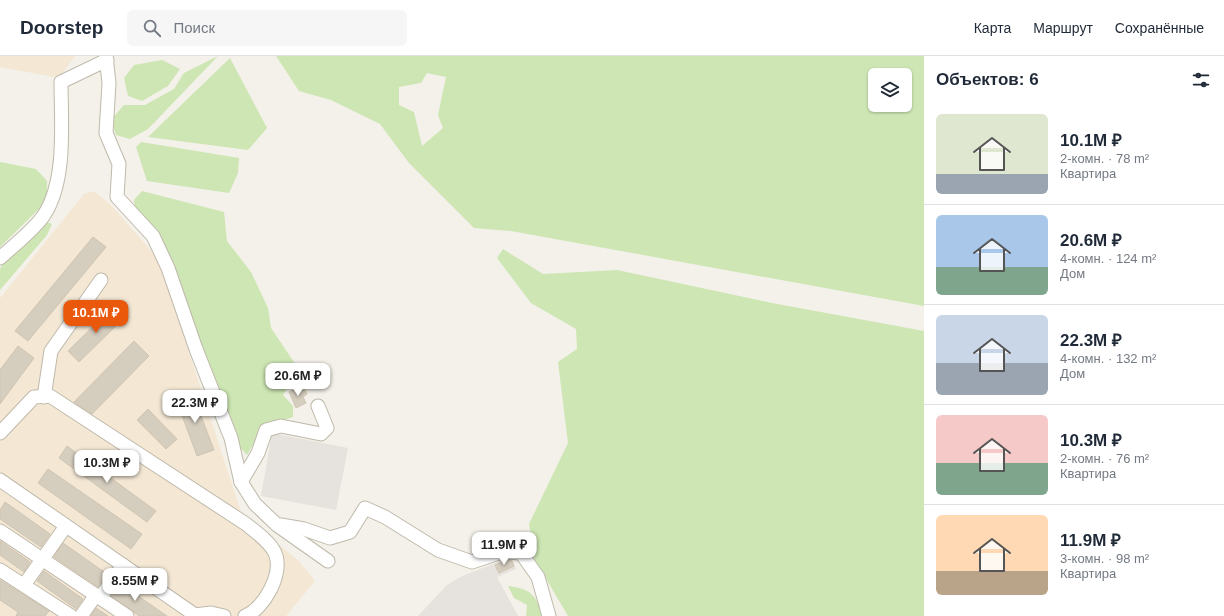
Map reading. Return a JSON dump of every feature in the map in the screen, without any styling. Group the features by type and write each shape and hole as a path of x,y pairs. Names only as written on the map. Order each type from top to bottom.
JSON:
{"lane":[{"path":"0,258 44,215 56,188 62,145 61,82 106,58 110,83 106,132 119,164 117,197 153,236 168,268 196,348 231,438 241,482 255,504 277,524 328,561"},
{"path":"44,397 51,351 101,280"},
{"path":"0,433 34,397 50,396 246,524 265,540 275,553 278,567 274,582 263,600 252,613 245,616"},
{"path":"241,482 258,453 266,430 281,426 321,434 327,428 318,406"},
{"path":"0,480 194,615 211,613 224,616"},
{"path":"277,524 304,528 330,538 350,532 365,508 385,517 438,550 472,562 502,552 521,552 538,577 549,616"},
{"path":"24,585 66,526"},
{"path":"0,531 127,616"},
{"path":"81,616 123,565"},
{"path":"0,570 65,614"}],"shaded area":[{"path":"0,56 75,56 59,78 0,67"},
{"path":"93,191 110,204 155,255 168,288 242,515 299,561 315,581 286,616 0,616 0,298 84,194"},
{"path":"272,433 348,448 336,510 261,496"},
{"path":"511,557 516,569 497,577 518,616 418,616 447,585 462,576"}],"green space":[{"path":"218,56 148,129 130,139 116,135 111,120 124,105 145,105 174,89 184,73"},
{"path":"276,56 924,56 924,306 511,231 474,228 409,163 380,124 331,100 299,91","holes":["427,73 446,77 438,115 443,128 422,146 414,112 399,105 399,87 421,83"]},
{"path":"230,58 267,128 248,150 148,137"},
{"path":"162,60 180,69 168,86 142,101 128,96 124,78 134,65"},
{"path":"141,142 239,158 238,173 229,193 147,181 136,147"},
{"path":"0,162 36,169 47,181 47,201 0,247"},
{"path":"142,191 224,212 227,241 251,272 268,308 271,328 304,377 298,385 290,384 283,395 293,406 293,417 264,426 247,455 231,438 168,268 135,210 134,200"},
{"path":"47,222 52,224 47,235 0,290 0,269 4,262"},
{"path":"503,249 543,274 617,270 772,303 924,331 924,616 568,616 535,560 529,524 568,443 558,362 577,349 576,329 531,303 497,258"},
{"path":"508,586 522,589 531,594 538,602 543,616 526,616 527,605 514,598"}],"building":[{"path":"93,237 106,247 28,341 15,331"},
{"path":"113,307 124,318 79,362 68,351"},
{"path":"134,341 149,356 92,414 74,402"},
{"path":"18,346 34,358 0,404 0,370"},
{"path":"303,386 307,394 303,397 306,403 296,408 289,392"},
{"path":"192,392 214,450 197,456 176,399"},
{"path":"148,409 177,439 166,449 137,420"},
{"path":"67,446 156,511 147,522 59,458"},
{"path":"48,469 142,534 131,549 38,483"},
{"path":"5,502 50,534 41,547 0,519 0,510"},
{"path":"0,541 30,562 24,572 0,555"},
{"path":"63,543 107,574 98,587 54,557"},
{"path":"507,560 512,561 514,566 499,573 495,565"},
{"path":"44,571 83,599 76,609 37,581"},
{"path":"0,580 49,611 45,616 16,616 18,612 0,600"},
{"path":"120,583 167,616 139,616 111,596"},
{"path":"96,608 108,616 91,616"}]}
